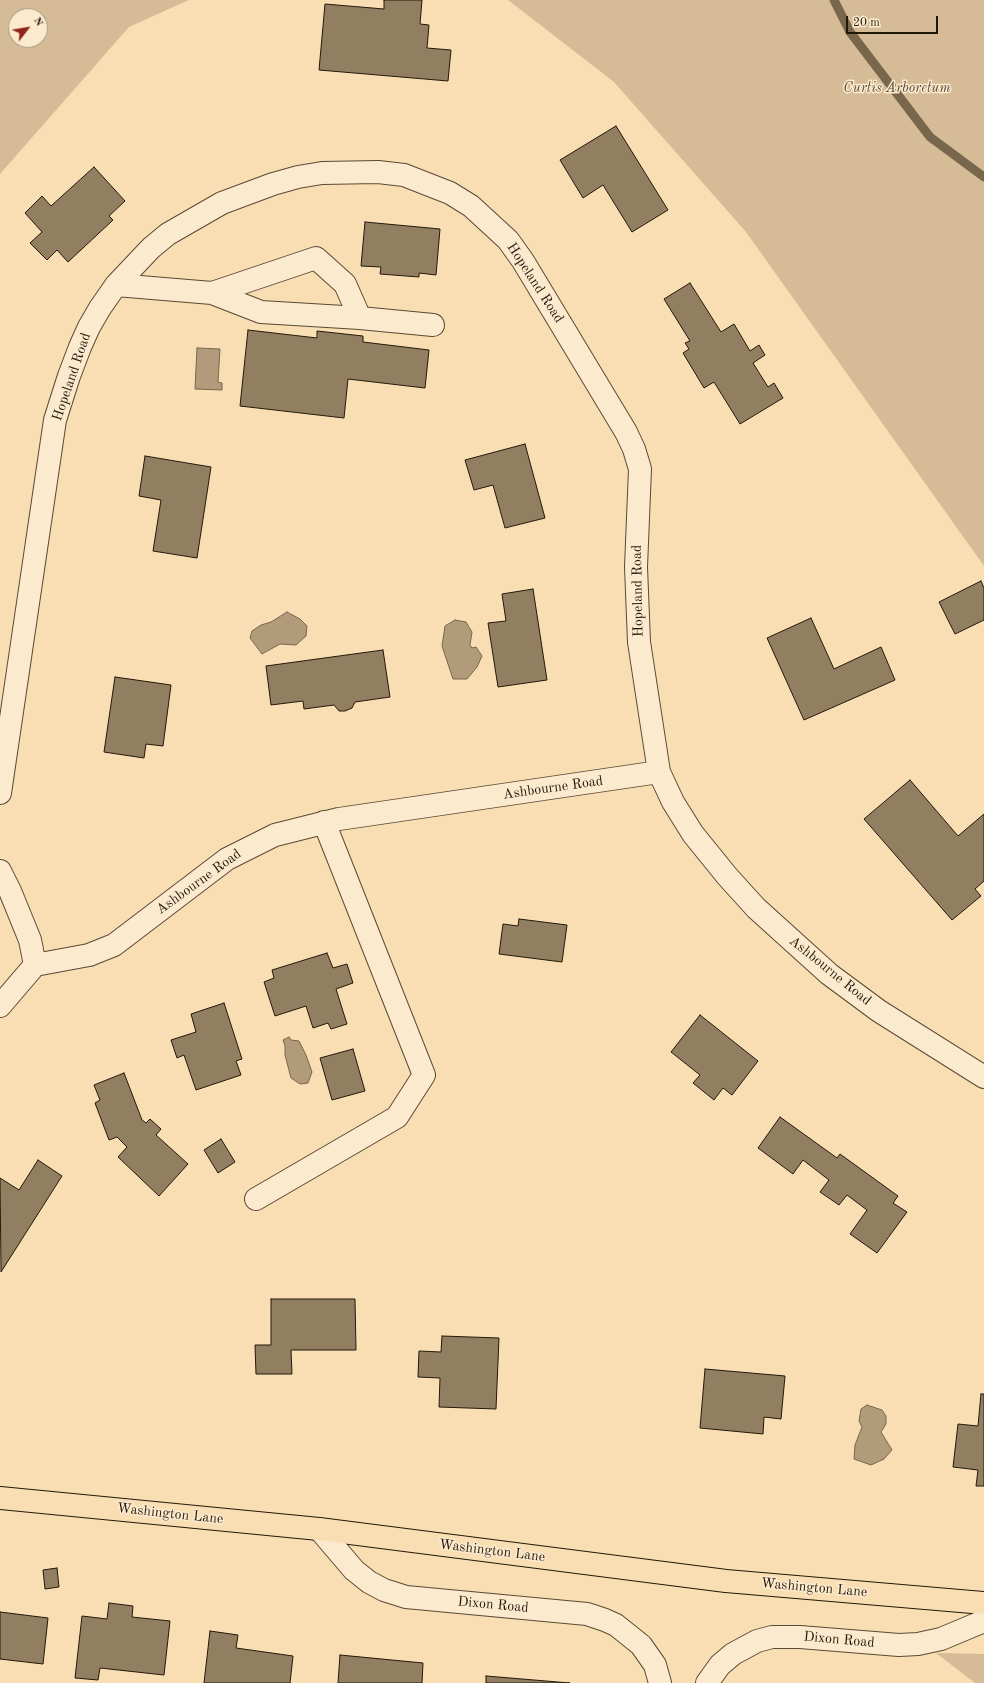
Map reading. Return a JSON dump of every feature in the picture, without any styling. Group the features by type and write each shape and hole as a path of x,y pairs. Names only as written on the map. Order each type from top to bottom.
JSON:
{"main road":[{"name":"Washington Lane","path":"0,1498 319,1529 726,1581 984,1602"}],"street":[{"name":"Hopeland Road","path":"0,793 56,420 69,376 89,327 116,284 151,248 168,234 222,203 250,192 292,179 322,173 378,172 404,175 450,192 471,206 508,240 523,260 626,432 634,449 640,469 636,566 639,642 659,772"},
{"path":"212,293 316,258 345,284 360,318"},
{"path":"116,284 212,293 261,312 433,324"},
{"name":"Ashbourne Road","path":"35,965 89,955 114,945 226,860 275,835 324,822 659,772 673,802 693,834 727,876 756,908 829,974 879,1011 984,1077"},
{"path":"256,1199 397,1118 424,1075 324,822"},
{"path":"0,871 30,940 35,965 0,1006"},
{"name":"Dixon Road","path":"319,1529 354,1570 369,1582 384,1590 406,1597 582,1613 605,1620 616,1626 641,1645 655,1665 660,1683"},
{"name":"Dixon Road","path":"707,1683 720,1665 733,1654 757,1641 772,1637 800,1637 899,1645 918,1644 941,1639 984,1621"}],"green space":[{"path":"0,0 189,0 129,27 0,174"},
{"name":"Curtis Arboretum","path":"508,0 984,0 984,566 746,232 614,82"},
{"path":"936,1653 984,1654 984,1683 975,1683"}],"shaded area":[{"path":"197,348 220,349 218,382 222,383 222,390 195,389"},
{"path":"287,612 300,619 307,626 306,636 296,645 280,644 262,654 250,638 252,631"},
{"path":"455,620 466,622 472,632 470,645 472,648 476,647 482,656 477,667 467,679 453,679 442,646 445,626"},
{"path":"289,1037 291,1040 299,1041 306,1055 312,1072 308,1083 300,1084 291,1078 283,1040"},
{"path":"867,1405 882,1410 886,1416 886,1424 881,1432 892,1450 884,1459 871,1465 854,1459 855,1445 862,1427 859,1421 861,1409"}],"building":[{"path":"384,0 422,0 420,24 429,25 427,48 451,50 448,81 319,70 325,4 384,9"},
{"path":"616,126 668,210 632,232 603,185 583,198 560,160"},
{"path":"94,167 125,201 109,216 113,220 68,262 57,250 47,260 30,243 42,232 25,213 42,196 51,206"},
{"path":"365,222 440,229 436,275 419,273 419,277 380,274 381,267 361,266"},
{"path":"690,283 721,332 734,324 750,351 759,345 765,355 753,363 768,387 774,383 783,398 740,424 714,382 704,388 683,353 689,349 685,343 690,341 664,299"},
{"path":"248,330 317,338 317,331 363,336 363,342 429,350 425,388 348,379 344,418 240,406"},
{"path":"525,444 545,518 505,528 493,485 474,490 465,460"},
{"path":"145,456 211,467 197,558 153,551 161,500 139,496"},
{"path":"981,581 984,588 984,620 955,634 939,602"},
{"path":"533,589 547,680 498,687 488,623 506,621 502,594"},
{"path":"811,618 834,669 881,647 895,680 804,720 767,638"},
{"path":"383,650 390,697 355,702 352,708 345,711 339,711 334,705 304,709 303,701 271,705 266,666"},
{"path":"115,677 171,685 163,746 146,744 144,758 104,752"},
{"path":"910,780 958,836 984,814 984,881 975,889 981,896 952,920 864,819"},
{"path":"519,919 567,925 562,962 499,954 503,924 518,926"},
{"path":"327,953 333,968 347,964 353,983 336,989 347,1024 331,1029 328,1023 313,1028 306,1006 275,1016 264,982 274,978 272,970"},
{"path":"224,1003 242,1059 236,1061 241,1075 196,1090 184,1055 177,1058 171,1040 196,1032 191,1014"},
{"path":"700,1015 758,1061 732,1095 723,1088 714,1100 693,1083 700,1075 671,1052"},
{"path":"353,1049 365,1091 332,1100 320,1058"},
{"path":"124,1073 142,1120 146,1123 150,1119 161,1129 156,1135 188,1164 159,1196 118,1157 127,1147 117,1137 109,1140 95,1103 100,1100 94,1085"},
{"path":"780,1117 837,1158 840,1154 898,1196 893,1203 907,1212 877,1253 850,1234 867,1210 847,1195 839,1205 820,1192 829,1180 803,1160 793,1174 758,1148"},
{"path":"221,1139 235,1162 218,1173 204,1150"},
{"path":"38,1160 62,1176 1,1272 0,1178 19,1190"},
{"path":"271,1299 355,1299 356,1350 291,1350 292,1374 256,1374 255,1345 271,1345"},
{"path":"442,1336 499,1338 496,1409 439,1407 440,1378 418,1377 419,1351 441,1352"},
{"path":"705,1369 785,1376 781,1419 764,1417 763,1434 700,1428"},
{"path":"981,1394 984,1394 984,1486 976,1486 978,1470 953,1467 958,1424 978,1426"},
{"path":"57,1568 59,1587 45,1589 43,1570"},
{"path":"109,1603 133,1606 132,1617 170,1621 164,1675 100,1668 98,1680 75,1678 82,1616 107,1619"},
{"path":"0,1612 48,1618 43,1664 0,1659"},
{"path":"210,1631 238,1635 236,1648 293,1656 290,1683 204,1683"},
{"path":"340,1655 423,1663 422,1683 338,1683"},
{"path":"486,1676 570,1683 486,1683"}],"waterway":[{"path":"834,0 850,32 930,137 984,177"}]}
